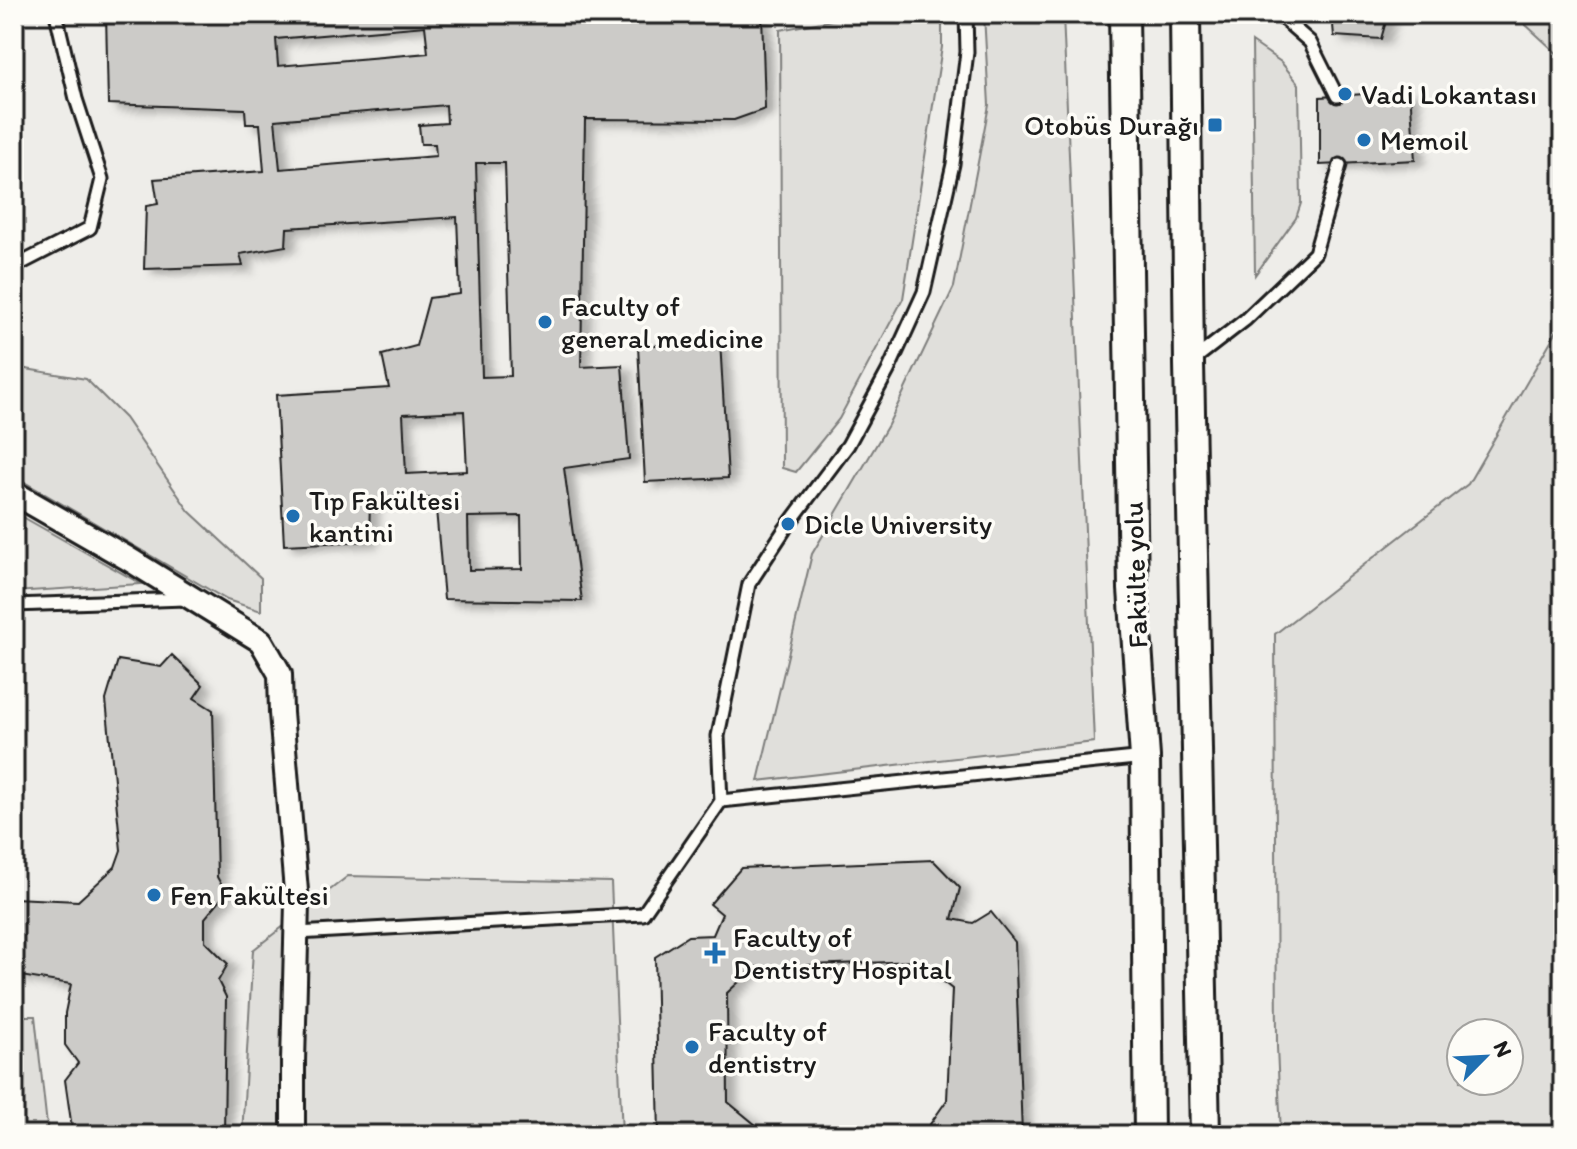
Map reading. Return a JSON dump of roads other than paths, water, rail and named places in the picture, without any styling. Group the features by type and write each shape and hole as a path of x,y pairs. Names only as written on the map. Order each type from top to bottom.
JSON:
{"street":[{"name":"Fakülte yolu","path":"1124,14 1133,589 1145,757 1149,1135"},
{"name":"Fakülte yolu","path":"1185,14 1205,1135"},
{"path":"14,493 261,641 280,674 297,903 293,1135"}],"lane":[{"path":"14,267 90,228 102,179 76,99 56,14"},
{"path":"297,933 643,914 721,801 718,736 749,584 785,529 848,445 888,371 924,292 953,164 967,52 966,14"},
{"path":"1278,14 1310,42 1337,96"},
{"path":"1189,364 1245,320 1315,253 1340,165"},
{"path":"14,605 193,599"},
{"path":"721,801 1145,757"}],"place":[{"name":"Vadi Lokantası","path":"1345,94"},
{"name":"Otobüs Durağı","path":"1215,125"},
{"name":"Memoil","path":"1364,140"},
{"name":"Faculty of general medicine","path":"545,322"},
{"name":"Tıp Fakültesi kantini","path":"293,516"},
{"name":"Dicle University","path":"788,524"},
{"name":"Fen Fakültesi","path":"154,895"},
{"name":"Faculty of Dentistry Hospital","path":"715,953"},
{"name":"Faculty of dentistry","path":"692,1047"}]}
